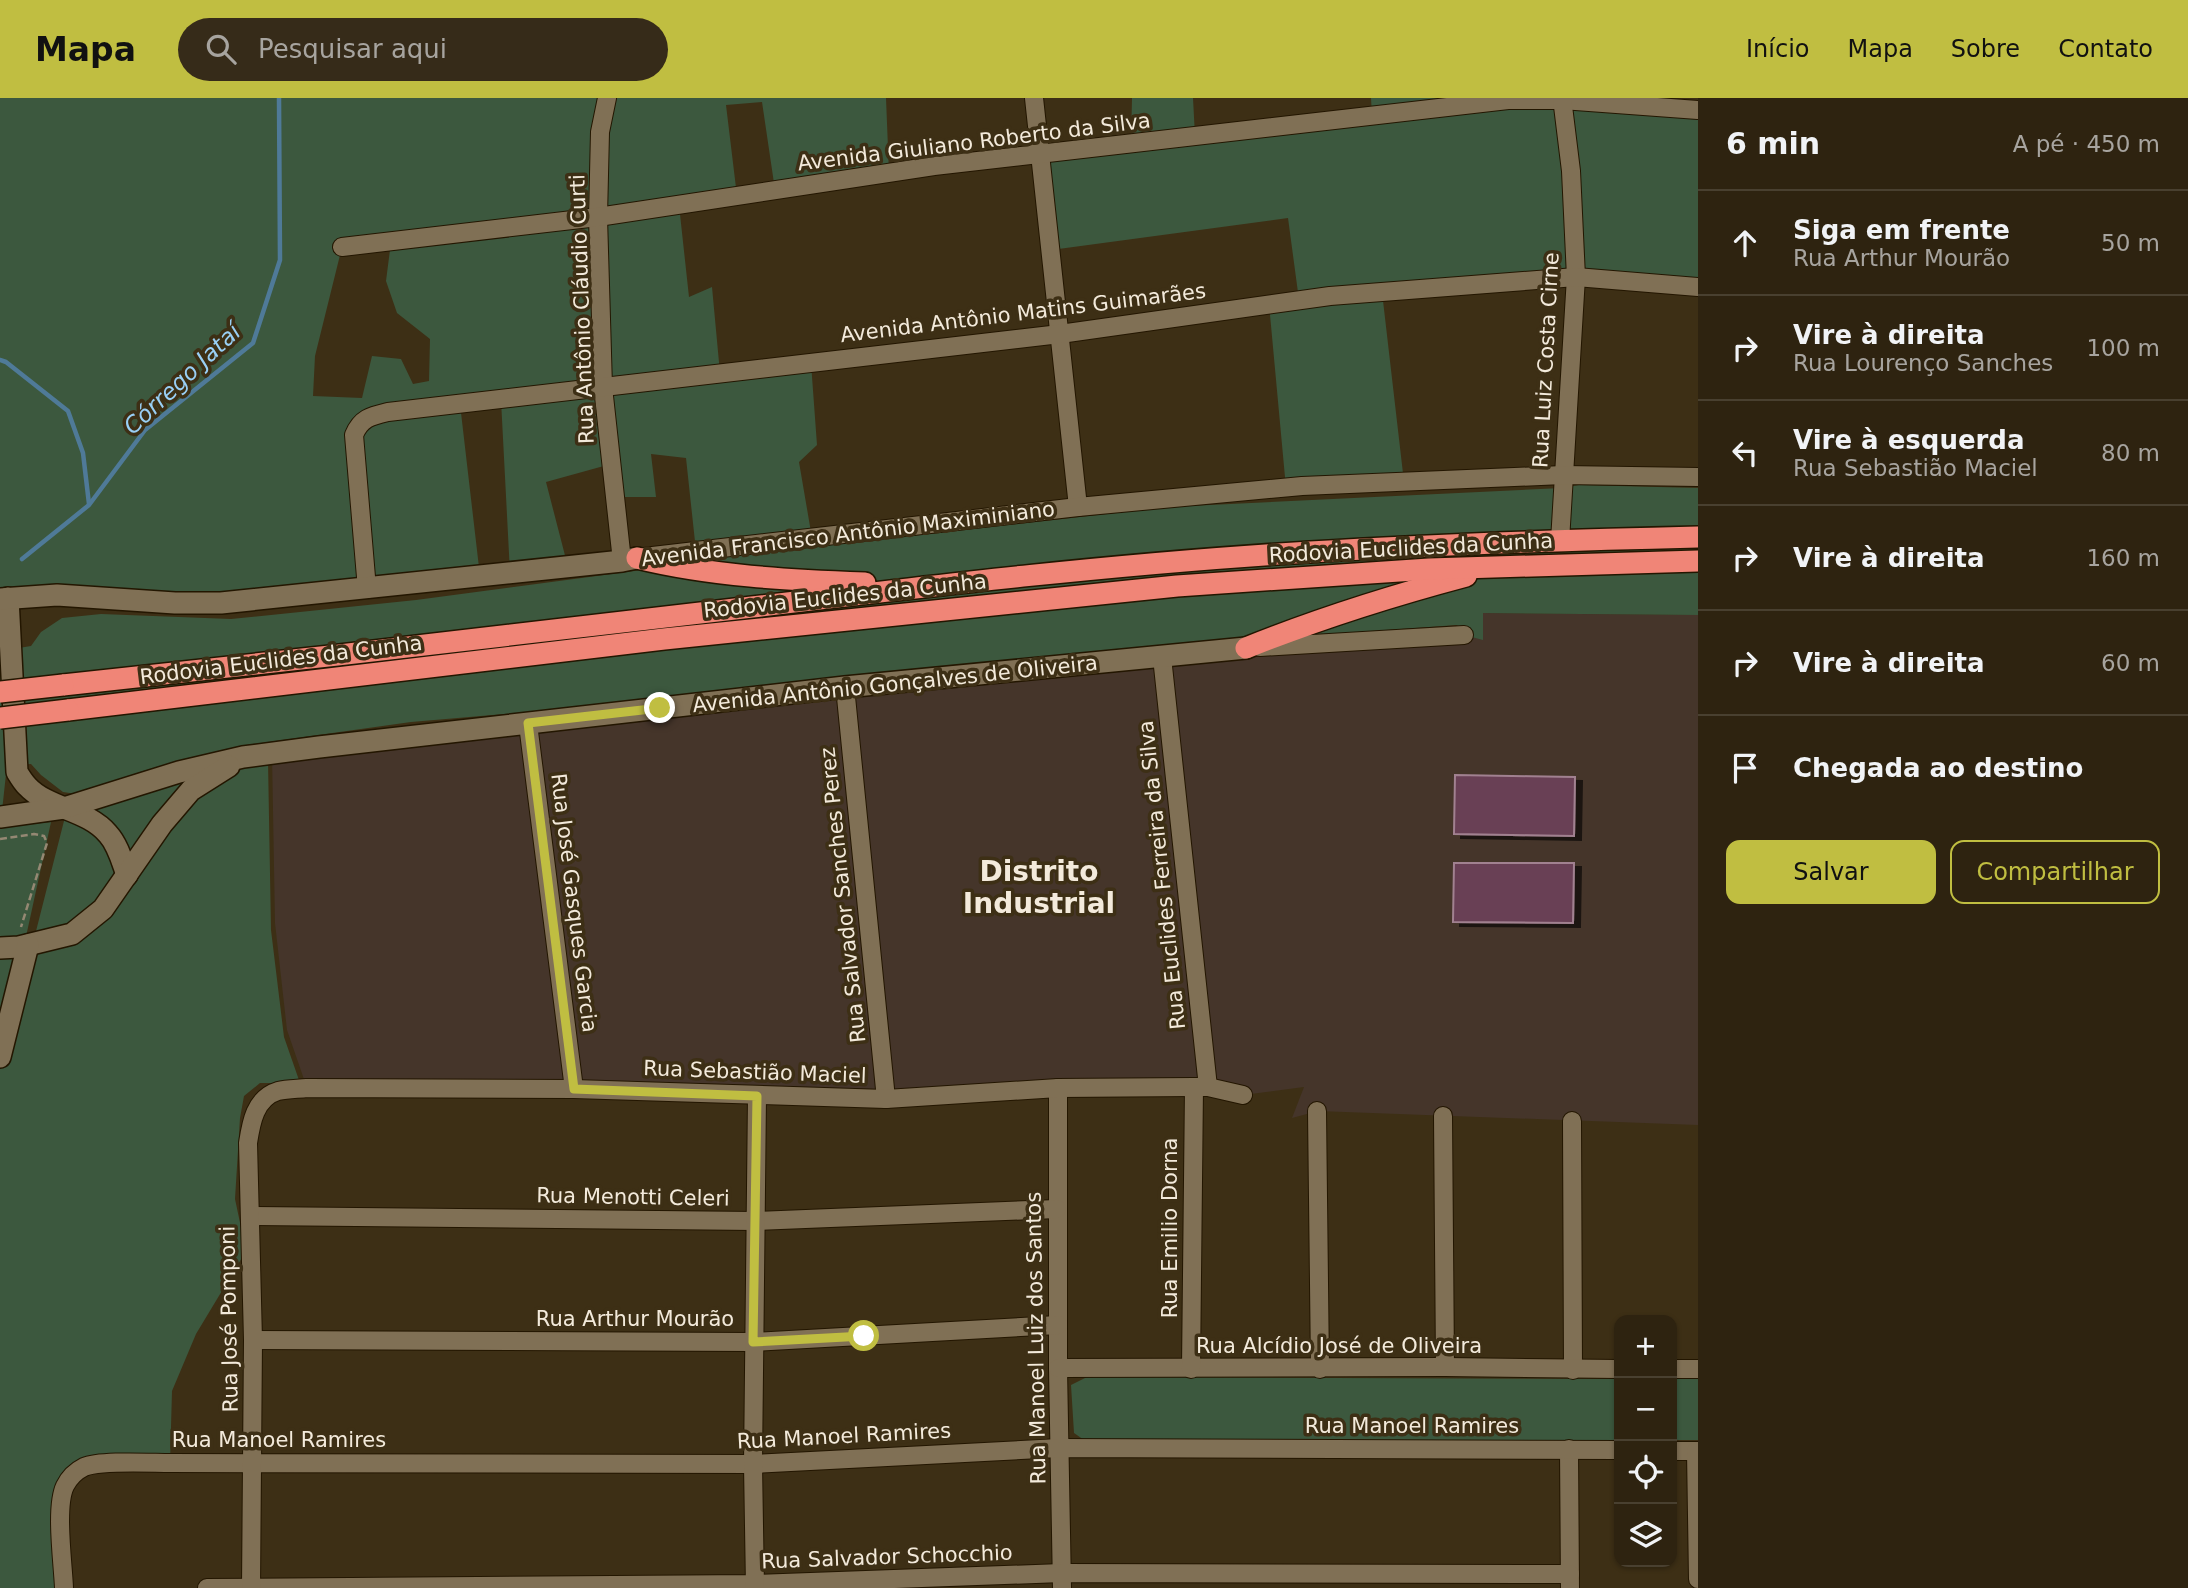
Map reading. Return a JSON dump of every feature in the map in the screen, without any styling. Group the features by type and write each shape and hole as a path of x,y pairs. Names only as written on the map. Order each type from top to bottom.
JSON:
{"highway":[{"name":"Rodovia Euclides da Cunha","path":"0,692 913,588 1307,552 1698,537"},
{"path":"629,559 788,580 868,583 913,588"},
{"name":"Rodovia Euclides da Cunha","path":"0,718 664,639 1163,587 1506,565 1698,561"},
{"path":"1246,648 1309,623 1379,600 1506,565"}],"main road":[{"name":"Avenida Francisco Antônio Maximiniano","path":"4,598 57,595 175,603 221,603 629,559"},
{"path":"4,598 17,772 27,787 48,801 95,823 108,834 127,874"},
{"name":"Avenida Antônio Gonçalves de Oliveira","path":"7,823 179,772 243,757 845,687 1246,648"},
{"name":"Avenida Antônio Gonçalves de Oliveira","path":"0,948 24,937 72,934 103,909 162,824 191,790 243,757"},
{"path":"0,1057 24,937"}],"street":[{"name":"Rua Antônio Cláudio Curti","path":"607,98 600,132 598,217 603,387 629,559"},
{"path":"1034,98 1078,507"},
{"name":"Avenida Giuliano Roberto da Silva","path":"342,247 598,217 934,166 1508,100 1562,99 1698,110"},
{"name":"Rua Luiz Costa Cirne","path":"1560,541 1576,277 1571,171 1562,99"},
{"name":"Avenida Antônio Matins Guimarães","path":"367,589 354,435 358,425 368,417 388,412 1060,334 1330,296 1576,277 1698,287"},
{"name":"Avenida Francisco Antônio Maximiniano","path":"629,559 1078,507 1302,486 1563,475 1698,477"},
{"name":"Avenida Antônio Gonçalves de Oliveira","path":"1246,648 1465,635"},
{"name":"Rua Euclides Ferreira da Silva","path":"1162,657 1201,1087"},
{"name":"Rua Salvador Sanches Perez","path":"845,687 886,1099"},
{"name":"Rua José Gasques Garcia","path":"528,723 574,1089"},
{"name":"Rua Sebastião Maciel","path":"266,1097 278,1091 307,1088 574,1089 886,1099 1058,1088 1201,1087 1243,1095"},
{"name":"Rua Emilio Dorna","path":"1191,1369 1201,1087"},
{"name":"Rua Manoel Luiz dos Santos","path":"1058,1088 1058,1368 1062,1580"},
{"path":"755,1586 753,1342 757,1096"},
{"name":"Rua José Pomponi","path":"251,1587 253,1340 248,1143 251,1121 257,1107 266,1097"},
{"path":"1317,1111 1320,1369"},
{"path":"1443,1116 1445,1367"},
{"path":"1572,1121 1573,1370"},
{"name":"Rua Menotti Celeri","path":"250,1216 755,1221 1057,1209"},
{"name":"Rua Arthur Mourão","path":"253,1340 753,1342 1058,1325"},
{"path":"1677,1369 1698,1369 1698,1359"},
{"name":"Rua Alcídio José de Oliveira","path":"1058,1368 1614,1369"},
{"name":"Rua Manoel Ramires","path":"64,1588 61,1503 65,1486 74,1474 86,1466 123,1463 753,1464 1059,1448 1614,1450"},
{"path":"1569,1449 1570,1581"},
{"path":"1677,1451 1697,1451 1698,1579"},
{"name":"Rua Salvador Schocchio","path":"206,1588 755,1586 1062,1580 1570,1581"}],"path":[{"path":"0,839 7,823 44,836 47,843 24,937"}],"shaded area":[{"path":"1483,613 1698,615 1698,1125 1318,1111 1292,1118 1304,1087 1243,1095 1208,1087 886,1099 307,1088 287,1030 275,923 272,754 845,687 1464,635 1483,639"}],"green space":[{"path":"0,98 886,98 889,173 775,190 762,102 726,105 737,196 679,205 689,297 712,287 720,373 811,363 817,445 799,462 812,538 696,551 686,458 651,454 656,497 615,497 611,464 546,482 568,567 510,573 501,400 460,404 480,576 367,589 0,599","holes":["391,242 386,281 397,313 430,339 429,381 413,384 401,359 372,356 362,398 313,396 315,356 342,247"]},
{"path":"1132,98 1193,98 1195,136 1372,116 1371,98 1476,98 1698,110 1698,287 1576,277 1382,292 1404,482 1286,488 1269,304 1299,300 1288,218 1051,250 1042,154 1131,144"},
{"path":"1579,485 1698,488 1698,615 1483,613 1483,640 1464,635 1457,625 1146,647 588,707 411,722 246,745 143,771 76,794 63,792 31,764 7,765 0,812 0,651 31,646 41,632 62,618 101,614 231,619 416,600 707,559 1168,507"},
{"path":"268,760 271,930 284,1037 300,1083 260,1083 244,1096 235,1199 246,1251 196,1334 172,1391 170,1463 86,1466 65,1486 64,1588 0,1588 0,1062 3,1061 65,817 175,778"},
{"path":"51,822 0,1056 0,827"},
{"path":"1087,1377 1614,1379 1614,1440 1084,1440 1074,1433 1071,1385"},
{"path":"1677,1379 1698,1379 1698,1440 1677,1440"}],"building":[{"path":"1455,775 1575,777 1574,836 1454,834"},
{"path":"1454,863 1574,863 1573,923 1453,922"}],"waterway":[{"name":"Córrego Jataí","path":"22,559 89,505 145,430 253,343 280,260 279,98"},
{"path":"0,360 68,411 83,453 89,504"}],"district":[{"name":"Distrito Industrial","path":"1039,887"}],"route":[{"path":"660,708 528,723 574,1089 757,1096 753,1342 864,1336"}]}
